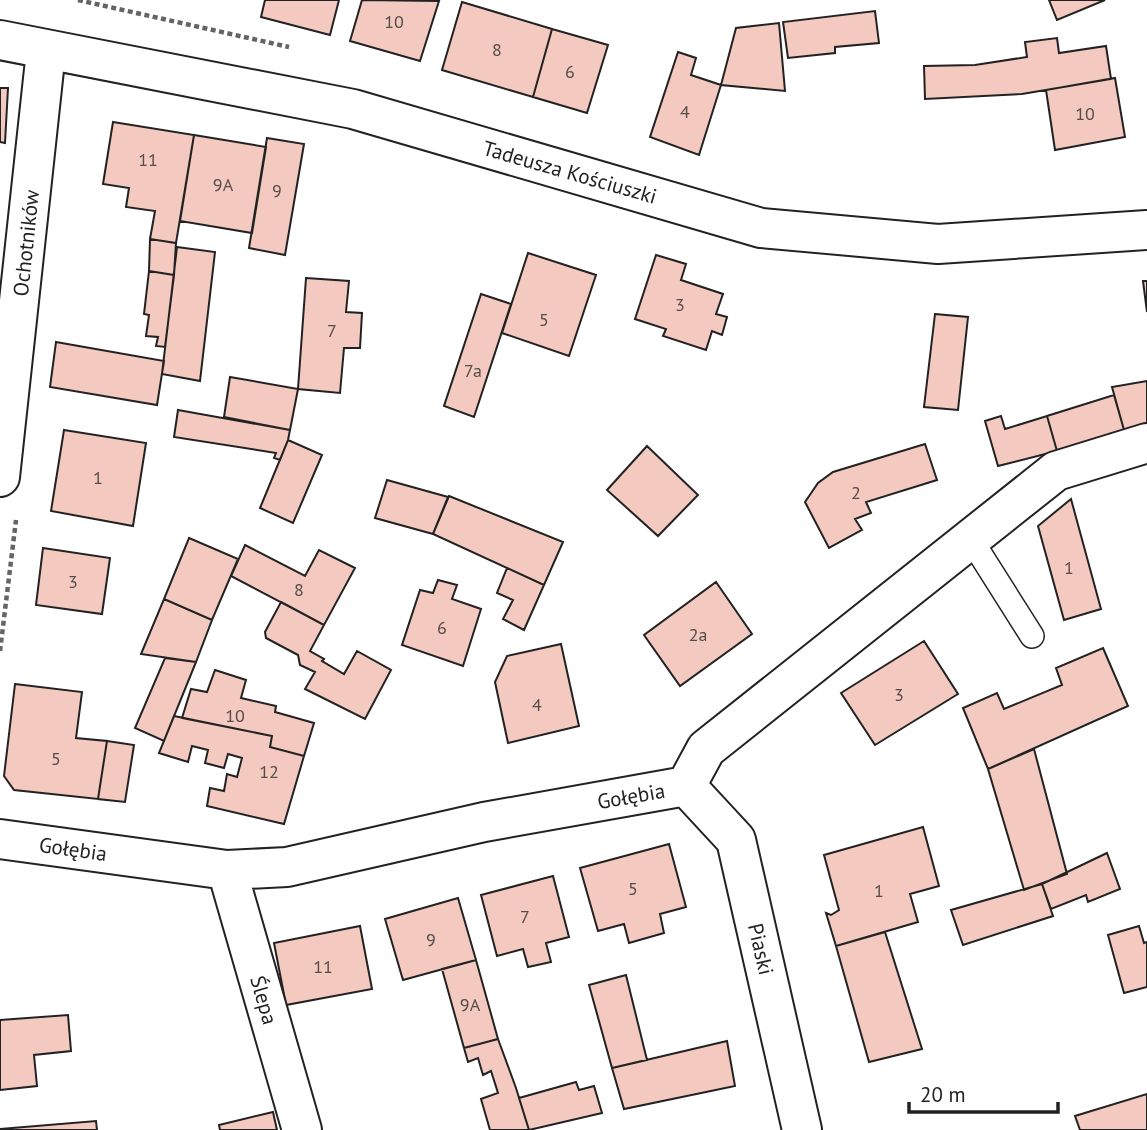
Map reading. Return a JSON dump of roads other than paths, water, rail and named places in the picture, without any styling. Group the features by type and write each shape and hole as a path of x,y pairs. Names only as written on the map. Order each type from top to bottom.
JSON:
{"street":[{"name":"Tadeusza Kościuszki","path":"0,40 353,109 761,228 938,244 1147,230"},
{"name":"Ochotników","path":"0,477 46,51"},
{"name":"Gołębia","path":"0,839 227,870 287,867 484,822 686,786 706,748 1056,471 1147,443"},
{"name":"Piaski","path":"686,786 736,840 803,1130"},
{"name":"Ślepa","path":"227,870 302,1130"}],"lane":[{"path":"970,538 1032,636"}]}
